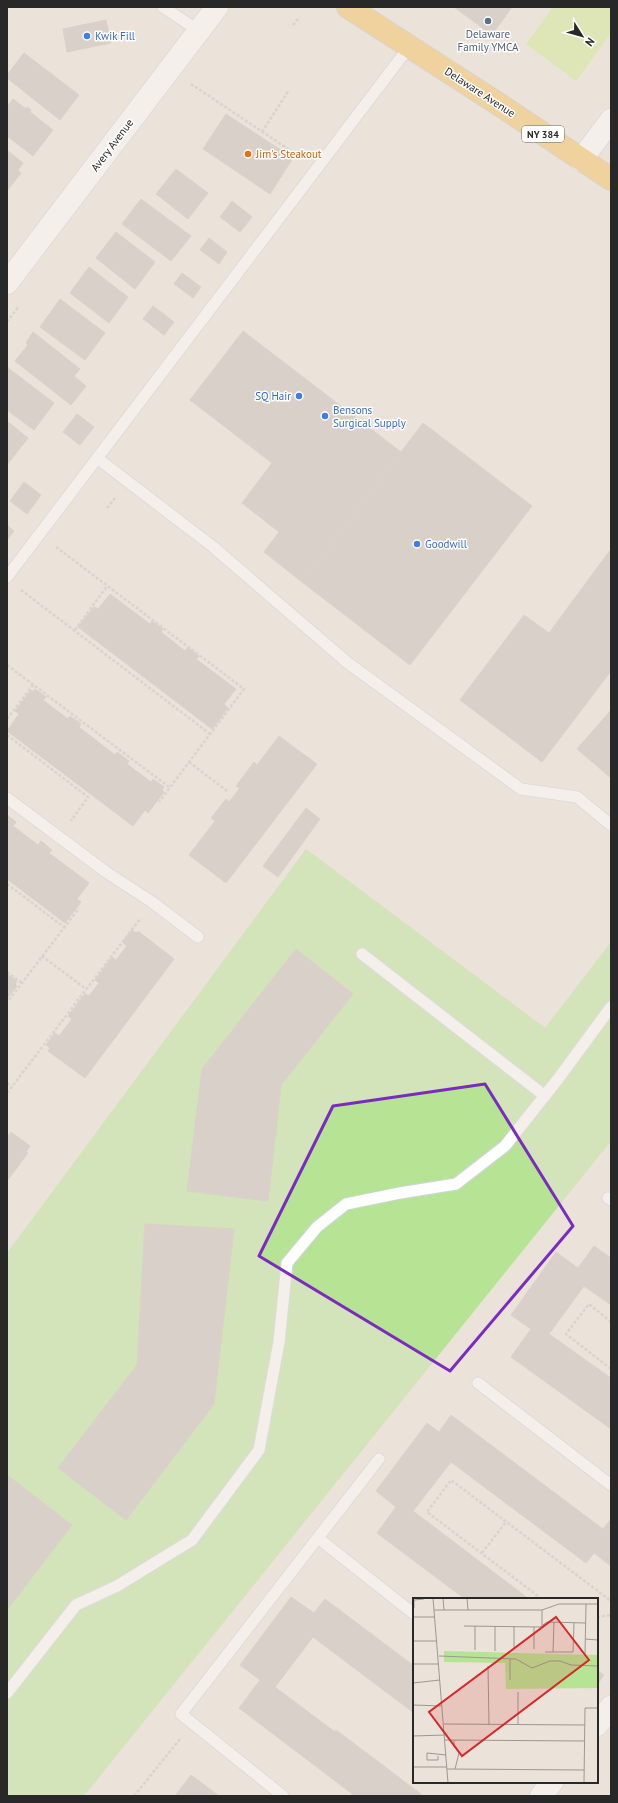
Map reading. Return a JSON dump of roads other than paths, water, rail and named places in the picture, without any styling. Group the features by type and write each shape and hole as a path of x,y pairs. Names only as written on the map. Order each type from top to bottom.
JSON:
{"main road":[{"name":"Delaware Avenue","path":"348,7 611,179"}],"street":[{"name":"Avery Avenue","path":"7,283 217,7"},
{"path":"581,160 611,120"},
{"path":"598,1724 611,1707"},
{"path":"541,1796 551,1783"}],"lane":[{"path":"163,7 199,31"},
{"path":"7,577 409,47"},
{"path":"97,458 212,546 348,663 521,789 577,797 611,825"},
{"path":"7,798 106,872 152,902 198,937"},
{"path":"362,954 545,1096"},
{"path":"7,1693 76,1605 117,1586 192,1540 259,1450 279,1342 287,1263 317,1227 346,1204 456,1184 505,1146 545,1096 611,1007"},
{"path":"478,1383 611,1485"},
{"path":"283,1796 181,1714 379,1459"},
{"path":"318,1538 413,1613"}],"place":[{"name":"Delaware Family YMCA","path":"488,21"},
{"name":"Kwik Fill","path":"87,36"},
{"name":"Jim's Steakout","path":"248,154"},
{"name":"SQ Hair","path":"299,396"},
{"name":"Bensons Surgical Supply","path":"325,416"},
{"name":"Goodwill","path":"417,544"}]}
